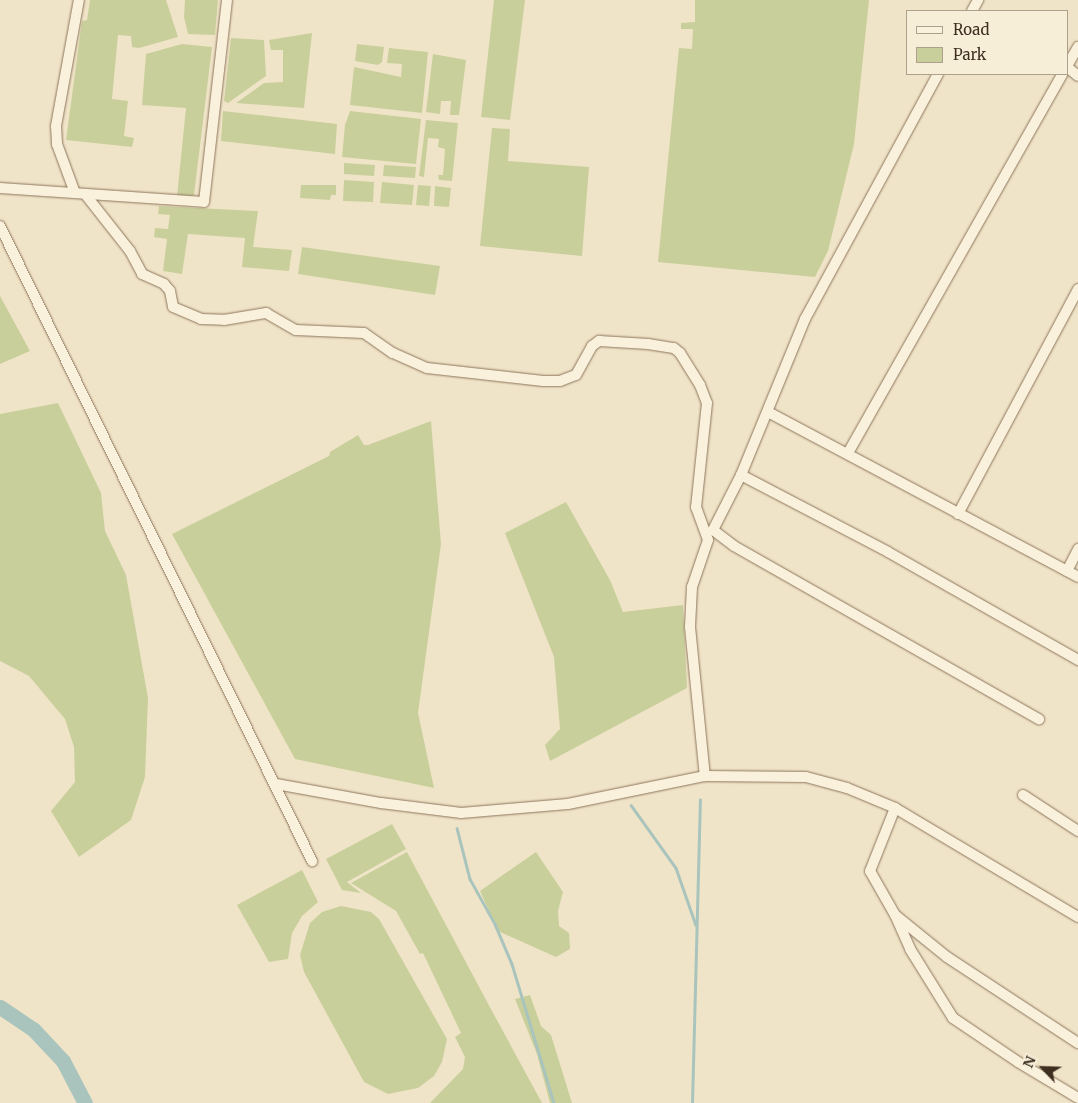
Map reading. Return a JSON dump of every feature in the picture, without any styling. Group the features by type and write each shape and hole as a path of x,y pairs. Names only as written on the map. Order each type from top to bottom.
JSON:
{"street":[{"path":"79,0 56,126 57,144 80,194 130,251 142,274 164,284 170,291 173,307 200,319 224,320 266,313 296,330 364,333 393,353 427,368 543,381 560,381 576,375 592,346 599,341 674,348 688,363 707,403 696,507 708,540"},
{"path":"0,188 204,202 227,0"},
{"path":"1068,65 1078,47"},
{"path":"1068,68 1078,76"},
{"path":"705,776 690,627 692,587 708,540 741,475 805,319 937,75"},
{"path":"848,453 1061,75"},
{"path":"0,226 312,860"},
{"path":"958,514 1078,289"},
{"path":"768,412 1078,577"},
{"path":"741,475 888,552 1078,660"},
{"path":"713,530 734,546 1039,719"},
{"path":"1067,571 1078,549"},
{"path":"276,784 380,803 461,813 568,804 705,776 806,777 847,788 895,808 1078,917"},
{"path":"1022,795 1078,831"},
{"path":"895,808 870,871 910,948 954,1018 1018,1062 1078,1098"},
{"path":"894,915 948,957 1078,1043"}],"green space":[{"path":"90,0 166,0 178,37 139,48 132,47 131,36 118,35 112,99 128,101 124,136 134,138 132,147 66,140 82,21 87,20"},
{"path":"185,0 218,0 215,35 188,34 184,17"},
{"path":"494,0 525,0 510,120 481,117"},
{"path":"695,0 869,0 854,144 828,251 815,277 658,262 679,48 692,49 693,29 681,29 681,23 695,22"},
{"path":"312,33 304,108 236,103 264,83 283,82 283,50 271,50 269,40"},
{"path":"231,38 264,40 266,76 228,103 224,101"},
{"path":"182,44 212,47 194,195 191,197 177,196 186,108 142,105 146,54"},
{"path":"357,44 384,47 382,62 378,65 355,61"},
{"path":"389,48 428,52 422,113 350,105 354,67 401,77 402,64 387,63"},
{"path":"433,54 466,60 459,115 450,115 451,101 441,101 440,114 426,112"},
{"path":"223,111 337,124 335,154 221,141"},
{"path":"350,111 421,119 416,164 342,157 345,125"},
{"path":"426,120 458,123 452,181 439,180 438,175 443,175 445,149 438,147 439,139 428,138 424,177 419,176"},
{"path":"492,128 510,129 508,161 589,167 582,256 480,246"},
{"path":"344,163 375,165 374,176 344,174"},
{"path":"384,165 416,167 415,178 383,176"},
{"path":"344,180 374,182 373,202 343,201"},
{"path":"382,182 414,185 412,205 380,203"},
{"path":"301,185 336,185 336,195 331,195 330,200 300,198"},
{"path":"418,185 431,186 429,206 416,205"},
{"path":"435,186 451,188 449,207 434,206"},
{"path":"159,206 258,211 253,247 292,250 289,271 242,267 245,238 188,234 182,274 163,271 167,239 154,237 155,228 168,229 170,215 158,214"},
{"path":"302,247 440,266 435,295 298,274"},
{"path":"0,296 30,351 0,364"},
{"path":"58,403 101,493 105,531 126,575 148,698 145,777 131,820 79,857 51,811 75,782 74,747 65,719 29,676 0,661 0,414"},
{"path":"431,421 441,544 418,713 434,788 295,759 172,534 329,456 330,452 358,435 364,445 368,445"},
{"path":"566,502 610,580 623,612 683,605 687,688 550,761 545,745 560,729 554,657 505,533"},
{"path":"392,824 406,849 347,882 361,893 342,890 326,859"},
{"path":"407,852 542,1103 430,1103 463,1069 465,1057 455,1037 461,1033 423,953 420,954 396,911 351,883"},
{"path":"536,852 563,892 558,911 559,926 569,933 570,949 556,957 498,931 480,891"},
{"path":"302,870 318,902 302,916 292,933 288,959 269,962 237,905"},
{"path":"341,906 371,912 379,919 447,1039 442,1062 434,1076 418,1088 388,1094 364,1082 304,972 300,955 310,923 322,912"},
{"path":"530,995 541,1026 551,1035 572,1103 550,1103 537,1054 515,999"}],"waterway":[{"path":"692,1103 700,800"},
{"path":"631,805 676,868 696,925"},
{"path":"457,828 470,879 495,924 512,964 554,1103"},
{"path":"0,1007 33,1029 63,1061 85,1103"}]}
